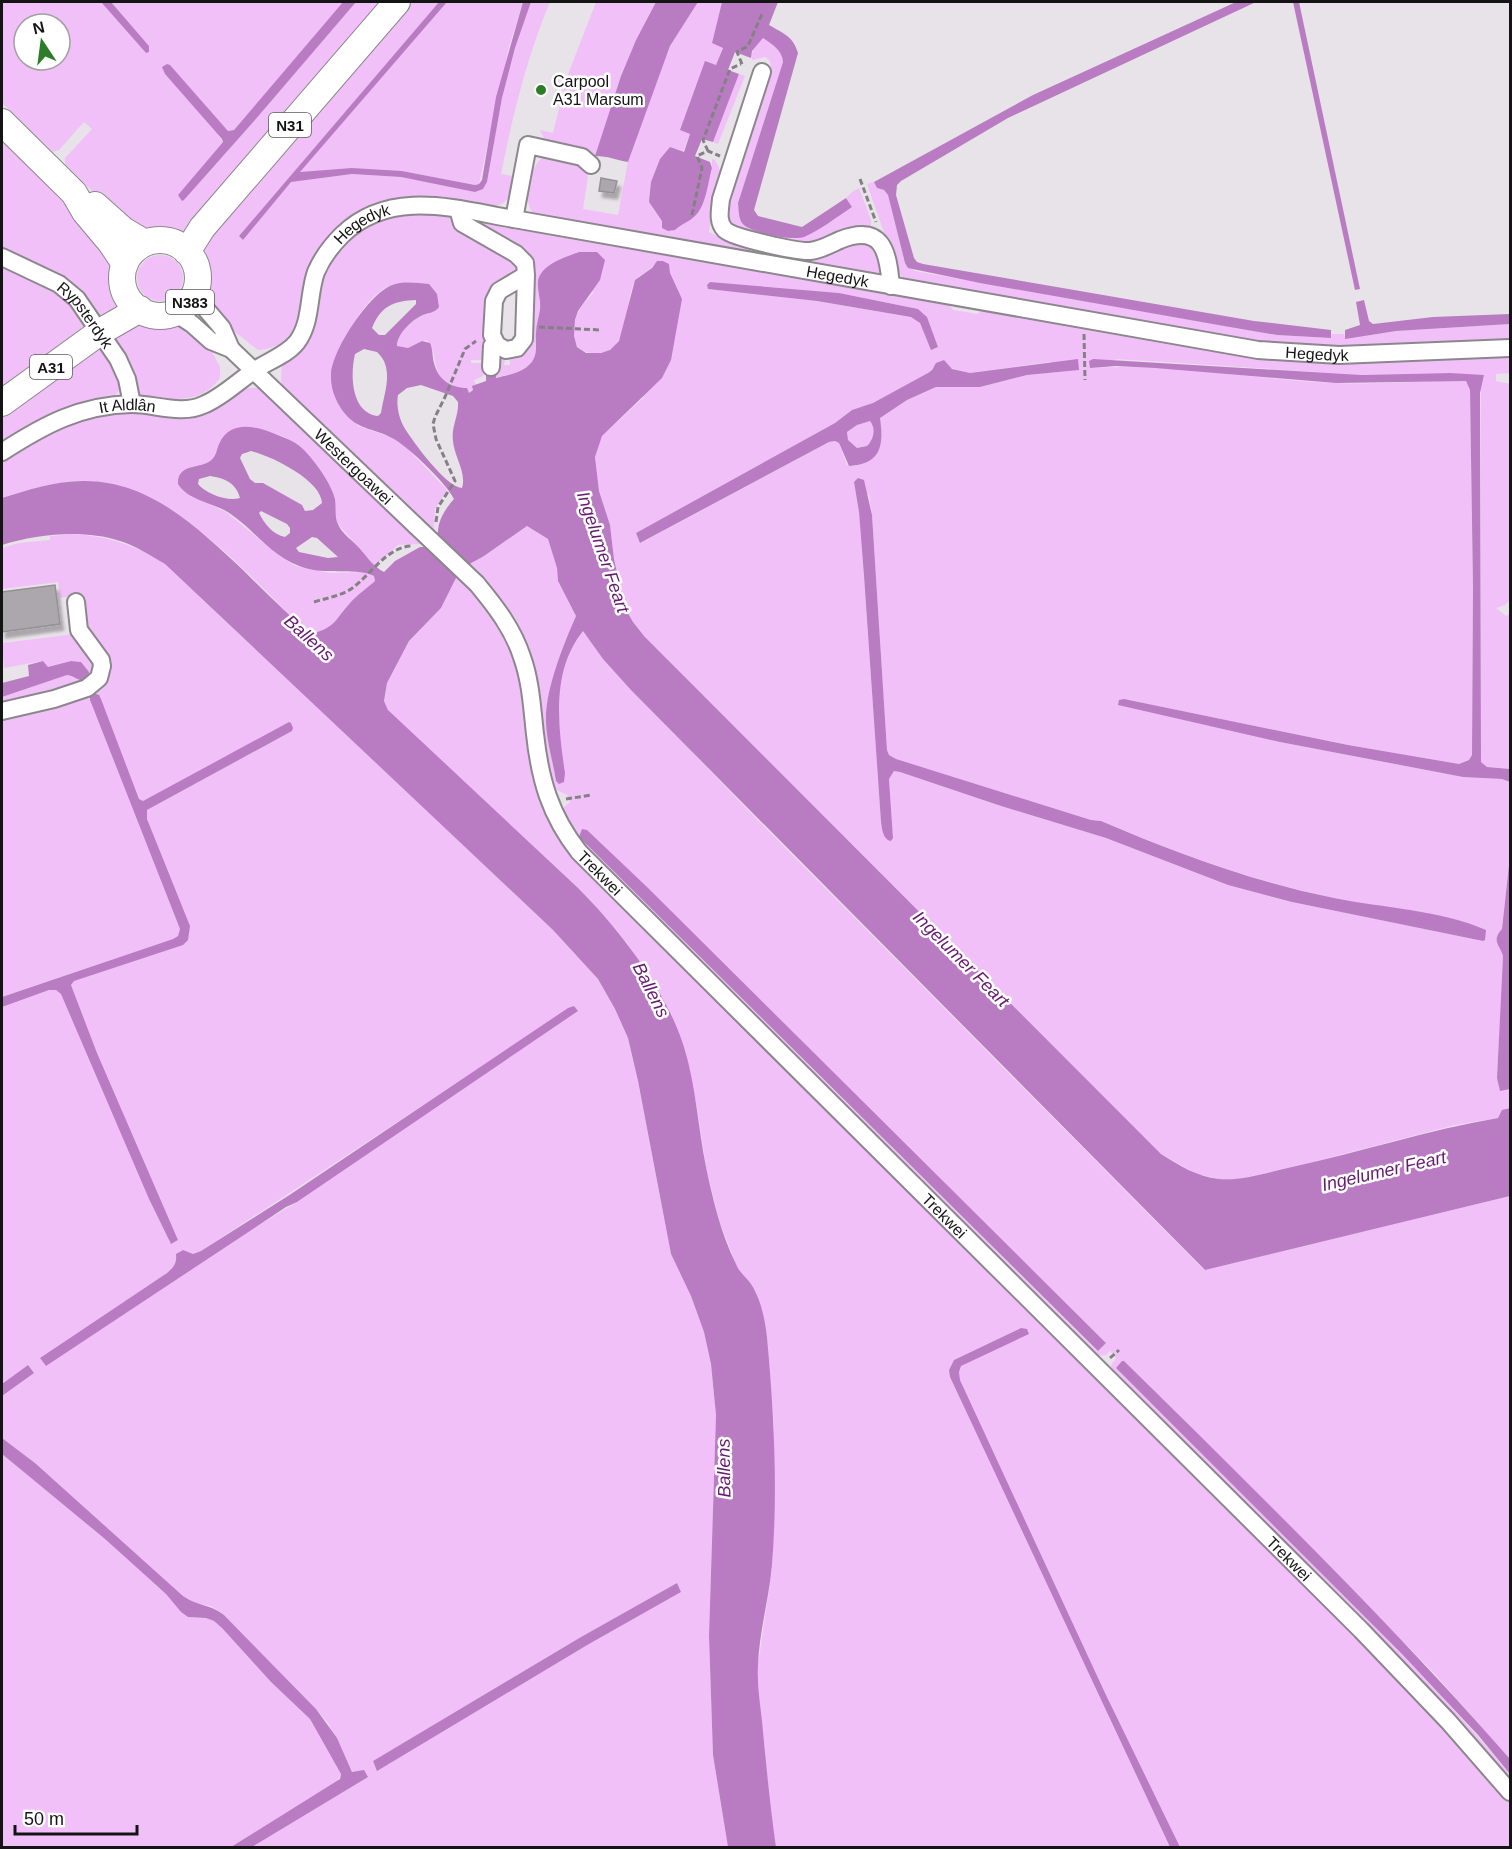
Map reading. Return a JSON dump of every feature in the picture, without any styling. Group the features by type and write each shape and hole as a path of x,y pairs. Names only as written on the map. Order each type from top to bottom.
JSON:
{"highway":[{"name":"N31","path":"187,252 202,228 397,2"},
{"path":"2,122 74,193 85,212 125,264"},
{"path":"74,193 91,202 123,230 145,243"},
{"path":"140,309 126,295 123,284 125,264 135,250 145,243 163,240 187,252"},
{"name":"N383","path":"140,309 156,315 175,313 189,303 195,295 197,271 187,252"},
{"name":"A31","path":"2,403 100,332 140,309"}],"street":[{"path":"762,72 721,199 719,219 725,230 740,237 806,251 859,235 868,236 882,245 887,254 891,286"},
{"path":"514,219 528,145 582,158 591,165"},
{"name":"Hegedyk","path":"254,370 284,354 297,341 305,325 316,273 328,249 347,229 369,215 396,206 418,204 458,209 1084,320 1284,353 1366,355 1510,348"},
{"path":"458,209 462,222 521,257 525,263 524,339 521,345 512,350 501,348 494,341"},
{"name":"Rypsterdyk","path":"2,257 59,284 77,300 123,369 132,404"},
{"path":"491,367 495,296 526,275"},
{"name":"Westergoawei","path":"195,295 222,328 231,349"},
{"name":"Westergoawei","path":"175,313 211,341 231,349 477,584"},
{"name":"It Aldlân","path":"2,452 34,431 64,416 98,407 132,404 183,409 200,407 254,370"},
{"name":"Trekwei","path":"477,584 500,613 517,642 528,682 545,789 559,824 579,852 1361,1630 1432,1704 1510,1792"},
{"path":"2,711 54,699 87,688 99,678 101,660 79,630 76,602"}],"path":[{"path":"737,52 748,46 762,14"},
{"path":"708,152 703,140 730,69 741,64"},
{"path":"692,215 702,168 697,157 708,152 733,161"},
{"path":"860,178 877,224 882,245"},
{"path":"1084,320 1085,380"},
{"path":"536,327 600,330"},
{"path":"436,531 436,512 455,481 436,439 435,417 468,346 475,341 494,341"},
{"path":"314,602 345,593 400,547 414,546"},
{"path":"569,798 592,795"},
{"path":"1113,1355 1119,1350"}],"shaded area":[{"path":"2,2 101,2 146,53 149,46 111,2 343,2 234,130 228,131 170,66 223,142 178,195 184,200 356,2 388,2 182,238 163,231 149,232 113,212 65,164 65,158 92,129 84,122 59,150 53,152 2,103"},
{"path":"404,2 439,2 239,236 243,240 290,182 352,174 401,177 483,189 487,182 502,98 515,48 531,2 550,2 528,65 501,174 513,176 509,196 505,202 488,207 439,199 407,198 370,207 352,216 342,223 321,248 310,274 293,330 278,344 258,350 235,332 208,304 200,252 206,232"},
{"path":"447,2 523,2 509,47 479,184 402,171 300,172 300,170"},
{"path":"596,2 656,2 636,40 621,76 595,156 551,146 546,142 540,130 553,133 567,77"},
{"path":"698,2 722,2 712,42 723,47 716,65 705,62 681,130 690,134 683,152 670,147 649,202 662,221 665,230 671,231 694,217 700,210 712,169 712,159 715,160 722,174 709,232 807,256 866,241 880,253 882,272 877,276 548,218 534,214 530,209 528,192 532,173 541,159 555,156 580,162 588,177 583,209 618,215 628,162 670,46"},
{"path":"763,38 779,51 783,62 738,203 792,239 852,207 846,198 859,188 871,220 871,230 806,247 734,229 728,221 726,212 771,65 765,57 752,60 753,51"},
{"path":"739,74 745,76 718,144 713,142"},
{"path":"2,141 102,241 115,270 115,287 124,307 100,323 2,250"},
{"path":"874,182 877,188 884,190 888,195 905,263 915,271 1277,335 1331,338 1332,334 1344,334 1345,338 1396,331 1510,324 1510,341 1336,348 1278,345 904,280 897,270 867,184"},
{"path":"418,212 448,216 458,226 514,258 520,270 496,288 487,342 484,343 483,360 471,360 471,363 483,363 483,376 474,380 476,385 469,393 443,380 437,370 432,348 426,340 408,348 397,347 403,331 418,318 429,314 414,283 391,285 372,298 357,318 334,359 358,426 391,437 403,444 447,490 435,509 432,533 284,392 281,381 282,364 337,252 360,231 387,217"},
{"path":"465,219 564,235 673,257 947,302 953,310 977,314 985,309 1248,356 1510,354 1510,373 1496,374 1496,381 1510,384 1510,600 1505,605 1496,608 1506,616 1510,614 1510,769 1487,767 1481,762 1481,384 1450,373 1362,375 1117,359 1090,368 1152,368 1337,383 1466,381 1470,390 1473,587 1472,755 1469,760 1459,764 1348,745 1124,699 1280,742 1463,777 1502,779 1510,782 1510,856 1502,929 1497,936 1503,956 1497,1078 1510,1089 1510,1108 1507,1108 1498,1118 1455,1125 1239,1179 1219,1179 1197,1174 1161,1154 644,636 633,622 625,608 614,559 610,525 599,491 595,456 602,436 643,398 670,268 654,264 636,279 631,290 620,337 610,350 600,353 583,351 574,338 577,314 594,292 538,281 540,308 536,332 536,355 522,371 495,378 497,351 506,355 504,365 510,365 509,355 513,355 531,277","holes":["710,282 839,293 918,309 927,317 938,347 916,319 911,317 817,301 708,289","1049,362 1078,370 1027,375 980,387 936,387 907,400 879,418 881,428 856,466 847,465 839,443 829,442 641,543 636,533 835,423 852,410 873,404 899,390 928,373 935,366 945,366 970,373","854,482 869,495 872,515 889,755 895,759 1091,820 1101,821 1244,875 1334,898 1481,928 1483,941 1292,902 1228,885 1106,838 894,771 889,779 893,838 885,838 881,822 859,512"]},
{"path":"160,255 176,262 183,278 176,294 160,301 144,294 137,278 144,262"},
{"path":"2,265 55,289 72,304 92,331 2,396"},
{"path":"143,320 183,326 210,348 220,367 220,378 202,394 188,398 153,399 139,394 108,334"},
{"path":"98,340 121,382 119,391 112,398 81,404 54,415 2,445 2,417 42,379"},
{"path":"266,388 424,542 398,545 375,566 337,523 334,498 329,485 303,449 276,434 219,443 216,455 210,462 200,465 183,491 226,512 281,557 296,566 330,573 367,572 374,576 375,581 353,600 325,630 310,635 235,561 207,537 147,497 115,485 73,481 52,484 2,498 2,461 61,427 110,415 198,414 213,410 242,389"},
{"path":"870,420 874,430 871,440 867,446 857,448 848,440 847,432"},
{"path":"527,526 548,539 557,568 558,581 576,616 556,667 547,708 548,743 556,781 559,784 558,724 561,684 572,647 583,630 603,659 743,805 1204,1270 1510,1196 1510,1759 1433,1672 1124,1361 1116,1368 1367,1617 1510,1774 1510,1786 1113,1375 1111,1365 1116,1358 1110,1351 1106,1355 1097,1356 587,854 562,814 562,809 570,802 567,795 553,788 548,780 538,691 527,646 519,626 504,603 466,566","holes":["579,837 750,992 1106,1343 1097,1351"]},
{"path":"73,534 99,537 142,551 165,564 553,930 598,979 615,1009 628,1038 671,1254 691,1296 704,1332 711,1364 716,1415 709,1636 713,1755 728,1847 252,1847 367,1777 353,1773 328,1723 224,1615 211,1606 193,1603 183,1596 35,1463 2,1438 2,1396 33,1373 28,1365 2,1384 2,1007 49,990 61,993 149,1199 171,1243 178,1240 97,1053 71,985 73,981 188,940 147,819 147,810 292,731 293,728 143,801 139,799 90,700 180,929 178,936 2,997 2,715 100,685 89,638 83,594 60,598 58,582 2,589 2,548 19,543 50,540 50,536","holes":["574,1006 577,1011 297,1202 40,1358 167,1273 175,1265 177,1254 182,1250 193,1254 201,1251","677,1583 681,1592 377,1770 373,1761 581,1637"]},
{"path":"458,574 474,587 516,654 545,809 1359,1633 1510,1799 1510,1847 1180,1847 1106,1695 960,1380 961,1366 1021,1328 954,1360 949,1370 950,1377 1170,1847 776,1847 768,1794 758,1688 758,1665 772,1568 774,1518 774,1427 767,1335 756,1292 737,1267 719,1220 706,1167 697,1107 684,1047 671,1016 627,943 388,710 384,701 387,683 409,641 441,608"},
{"path":"74,634 96,658 94,679 2,707 2,697 67,675 76,677 81,662 71,661 48,667 43,661 4,668 2,643"},
{"path":"2,1454 105,1539 166,1594 181,1612 188,1617 214,1621 222,1628 271,1682 310,1719 341,1774 336,1783 231,1847 2,1847"}],"water":[{"path":"101,2 111,2 149,46 149,52 146,53"},
{"path":"343,2 356,2 182,201 178,195 223,142 165,74 162,67 170,65 228,131 234,130"},
{"path":"439,2 447,2 300,172 352,168 402,171 479,184 482,180 496,97 523,2 531,2 515,48 502,98 487,182 483,189 475,192 401,177 352,174 291,182 243,240 239,236"},
{"path":"656,2 698,2 670,46 628,162 595,156 621,76 636,40"},
{"path":"722,2 778,2 769,25 791,39 798,53 754,210 758,216 802,227 846,198 852,207 804,237 791,238 764,233 744,225 740,218 738,203 783,62 779,51 763,38 752,51 751,58 735,52 728,70 739,74 713,142 702,139 695,156 710,162 712,168 699,212 675,230 668,231 662,228 662,221 649,202 651,182 660,159 670,147 684,152 690,134 680,130 705,61 716,65 723,48 712,43"},
{"path":"1236,2 1256,2 1008,118 901,181 897,185 896,195 914,258 923,264 1254,321 1331,330 1331,338 1277,335 980,283 908,268 888,195 884,190 877,188 874,182 1033,95"},
{"path":"1293,2 1299,2 1360,289 1355,290"},
{"path":"579,252 597,252 605,260 600,280 578,311 575,320 574,336 577,347 586,353 601,353 610,350 619,341 635,280 652,268 657,261 669,264 670,273 682,299 671,360 662,378 602,436 595,457 599,491 610,525 614,559 625,608 633,622 644,636 1161,1154 1203,1176 1237,1179 1498,1118 1502,1110 1510,1108 1510,1196 1205,1270 631,690 603,659 583,631 573,647 561,681 559,718 565,773 564,782 559,784 556,781 547,735 547,708 556,667 576,616 558,581 557,568 548,539 527,526 466,566 458,574 441,608 409,641 387,683 384,701 388,710 578,888 610,923 654,983 666,1004 684,1047 706,1167 722,1229 737,1267 751,1284 762,1310 772,1394 775,1508 772,1565 760,1641 758,1680 776,1847 728,1847 713,1755 709,1636 716,1415 711,1364 704,1332 691,1296 671,1254 628,1038 598,979 553,930 165,564 126,543 91,535 61,534 2,545 2,498 42,486 73,481 107,483 130,489 171,509 226,554 310,634 325,629 375,581 374,576 361,572 309,569 284,558 226,511 187,494 178,484 182,472 210,461 223,437 241,427 270,432 292,441 308,454 326,479 335,499 336,519 341,530 374,565 384,572 395,561 424,547 438,532 443,514 454,499 435,475 399,442 357,424 340,407 333,391 331,374 338,351 353,324 373,299 392,285 429,284 437,294 439,307 417,318 409,325 399,337 397,346 408,348 422,341 430,343 438,374 450,384 467,388 469,393 473,390 472,386 486,381 486,366 496,367 496,378 523,370 530,364 536,353 540,275 549,266","holes":["416,300 416,304 385,335 379,335 372,328 379,314 389,306","364,349 377,352 386,365 387,381 381,413 378,416 362,408 358,401 354,392 355,354","421,385 453,396 458,402 453,436 454,447 462,470 462,488 447,480 408,434 399,416 398,395 407,388","251,451 294,470 313,486 322,503 313,510 305,511 302,505 263,483 255,483 250,479 240,458 242,454","210,476 220,478 233,485 240,498 230,499 218,496 206,491 198,484 199,479","261,511 287,524 290,533 285,537 277,534 259,513","312,537 317,538 338,557 328,558 299,552 296,548"]},
{"path":"710,282 839,293 918,309 927,317 938,347 931,350 920,323 911,317 817,301 708,289 707,285"},
{"path":"1364,300 1369,321 1373,324 1433,317 1510,314 1510,324 1396,331 1345,339 1345,330 1360,325 1356,302"},
{"path":"1078,359 1079,370 1027,375 980,387 936,387 907,400 880,418 880,445 878,452 868,462 849,466 839,443 829,442 640,543 636,533 835,423 852,410 873,403 928,373 936,363 944,360 952,369 970,373","holes":["870,421 873,427 871,440 867,446 857,448 848,440 847,432 857,425"]},
{"path":"1093,359 1362,375 1450,373 1484,375 1480,393 1481,762 1487,767 1510,769 1510,782 1502,779 1463,777 1280,742 1118,705 1119,700 1124,699 1348,745 1459,764 1469,760 1472,755 1473,587 1470,390 1466,381 1336,383 1155,368 1116,366 1090,368 1089,361"},
{"path":"858,478 864,480 872,515 889,755 1091,820 1101,821 1187,855 1274,884 1334,898 1431,914 1469,923 1486,930 1485,940 1292,902 1228,885 1106,838 894,771 889,779 893,838 891,841 886,839 881,822 859,512 854,482"},
{"path":"43,661 48,667 71,661 81,662 89,672 88,677 85,681 67,675 2,697 2,683 29,676 28,665"},
{"path":"94,693 101,699 139,799 143,801 289,722 293,728 292,731 147,810 147,819 190,926 188,940 183,945 74,981 71,985 97,1053 178,1240 171,1244 149,1199 61,994 56,990 49,990 2,1007 2,997 178,936 180,929 90,700 90,696"},
{"path":"582,829 587,830 646,886 1106,1343 1098,1351 579,837"},
{"path":"1510,856 1510,1089 1500,1091 1497,1078 1503,956 1497,943 1497,937 1502,929"},
{"path":"574,1006 578,1011 297,1202 286,1207 46,1366 40,1358 167,1273 174,1265 176,1254 183,1250 193,1254 201,1251"},
{"path":"1021,1328 1027,1329 1029,1334 961,1366 960,1380 1106,1695 1180,1847 1170,1847 950,1377 949,1370 954,1360"},
{"path":"1122,1361 1272,1507 1417,1656 1510,1759 1510,1774 1478,1735 1402,1654 1116,1368"},
{"path":"28,1365 34,1373 2,1396 2,1384"},
{"path":"2,1438 35,1463 183,1596 224,1615 316,1709 337,1738 352,1772 364,1770 368,1777 252,1847 231,1847 340,1779 341,1774 310,1719 271,1682 222,1628 214,1621 188,1617 181,1612 166,1594 105,1539 2,1454"},
{"path":"677,1583 681,1592 589,1644 377,1771 373,1761 581,1637"}],"building":[{"path":"601,178 617,181 614,193 599,191"},
{"path":"55,585 60,624 2,632 2,592"}],"place":[{"name":"Carpool A31 Marsum","path":"541,90"}],"water label":[{"name":"Ingelumer Feart","path":"603,552"},
{"name":"Ballens","path":"309,638"},
{"name":"Ingelumer Feart","path":"961,959"},
{"name":"Ballens","path":"651,990"},
{"name":"Ingelumer Feart","path":"1384,1171"},
{"name":"Ballens","path":"724,1468"}]}
